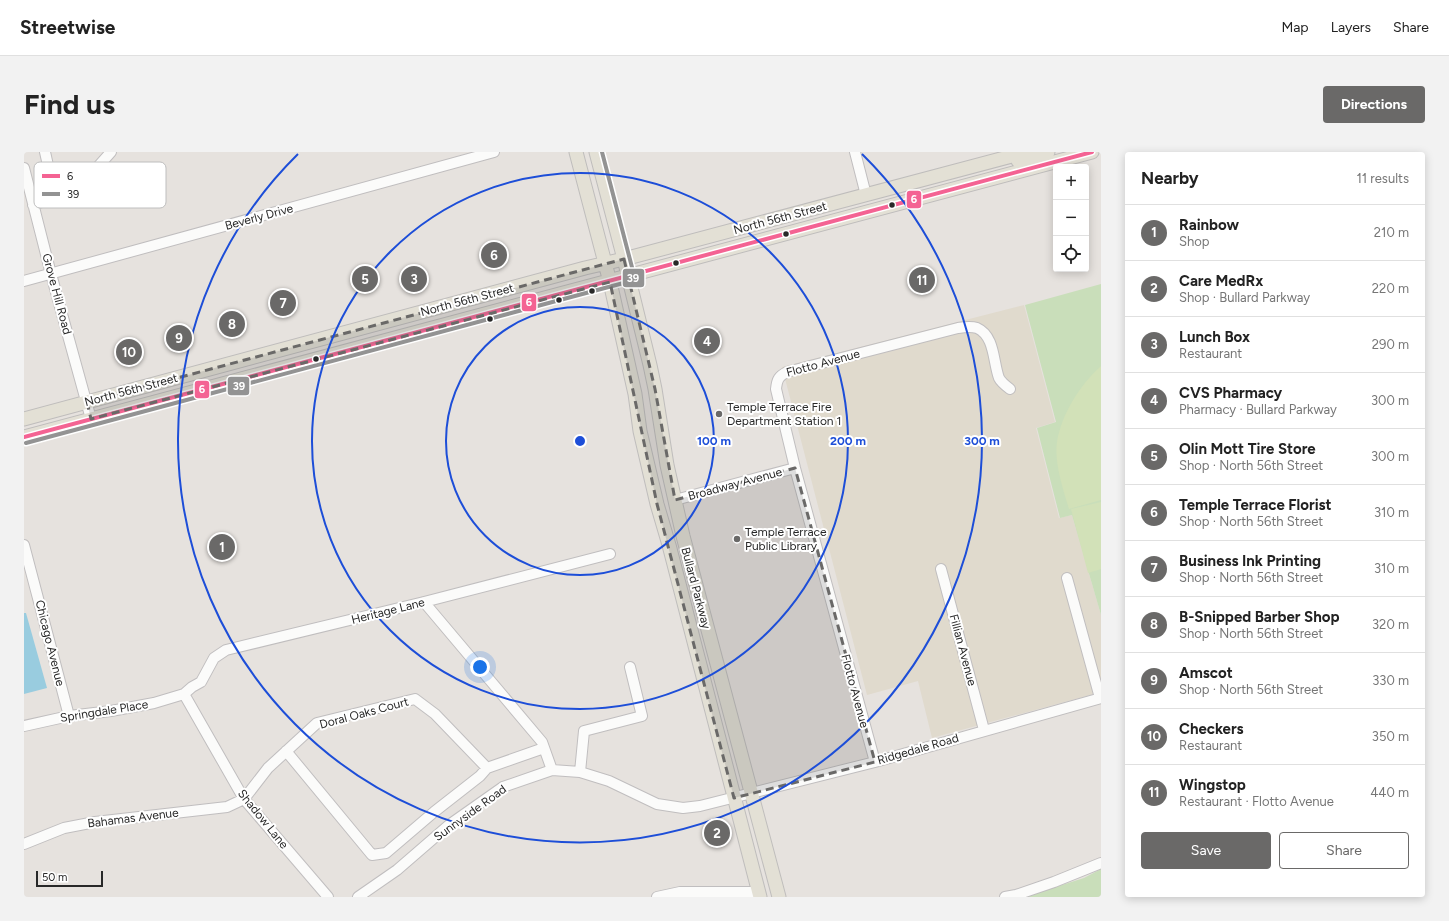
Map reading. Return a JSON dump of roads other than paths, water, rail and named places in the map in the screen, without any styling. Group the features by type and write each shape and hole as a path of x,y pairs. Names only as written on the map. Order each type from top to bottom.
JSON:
{"main road":[{"name":"Bullard Parkway","path":"576,152 610,282 635,394 642,442 656,504 669,544 759,894"},
{"name":"Bullard Parkway","path":"596,152 624,259 655,389 667,465 700,604 780,897"},
{"name":"North 56th Street","path":"24,419 1026,152"},
{"path":"991,179 992,173 997,167 1048,152"},
{"name":"North 56th Street","path":"24,437 610,282 1092,152"},
{"path":"882,208 887,199 935,176"},
{"path":"788,234 799,224 855,207 866,200 866,195"},
{"path":"362,347 372,337 428,319 437,314 442,307"},
{"path":"226,383 238,373 250,368 294,355 301,351 301,345"}],"street":[{"path":"46,152 48,162"},
{"path":"102,162 111,152"},
{"name":"Beverly Drive","path":"24,281 494,152"},
{"path":"855,152 866,195"},
{"name":"Grove Hill Road","path":"24,168 51,274 91,419"},
{"name":"Flotto Avenue","path":"875,762 795,468 776,389 776,380 780,375 787,372 958,328 967,327 976,328 984,334 990,343 1000,380 1010,389"},
{"name":"Broadway Avenue","path":"675,500 795,468"},
{"name":"Chicago Avenue","path":"24,545 69,716"},
{"name":"Heritage Lane","path":"184,694 201,682 214,658 226,650 424,602 610,554"},
{"name":"Fillian Avenue","path":"941,569 984,730"},
{"path":"1067,578 1101,698"},
{"path":"424,602 542,742 552,770"},
{"path":"580,772 584,732 642,716 630,667"},
{"name":"Springdale Place","path":"24,726 69,716 111,711 154,703 184,694"},
{"name":"Shadow Lane","path":"184,694 244,798 328,897"},
{"name":"Ridgedale Road","path":"734,798 875,762 1101,698"},
{"name":"Doral Oaks Court","path":"244,798 268,768 317,723 414,699 436,714 487,768"},
{"path":"286,751 372,855 386,853 434,812 480,776 487,768 544,748"},
{"name":"Sunnyside Road","path":"358,897 397,870 449,825 503,787 552,770 580,772 609,781 657,804 690,808 734,798"},
{"name":"Bahamas Avenue","path":"24,844 64,828 95,822 227,806 244,798"},
{"path":"1004,897 1016,895 1054,882 1101,863"},
{"path":"657,897 680,892 759,894"}],"water":[{"path":"24,613 26,613 47,688 24,694"}],"place":[{"name":"Temple Terrace Florist","path":"494,255"},
{"name":"Olin Mott Tire Store","path":"365,279"},
{"name":"Lunch Box","path":"414,279"},
{"name":"Wingstop","path":"922,280"},
{"name":"Business Ink Printing","path":"283,303"},
{"name":"B-Snipped Barber Shop","path":"232,324"},
{"name":"Amscot","path":"179,338"},
{"name":"CVS Pharmacy","path":"707,341"},
{"name":"Checkers","path":"129,352"},
{"name":"Temple Terrace Fire Department Station 1","path":"719,414"},
{"name":"Temple Terrace Public Library","path":"737,539"},
{"name":"Rainbow","path":"222,547"},
{"name":"Care MedRx","path":"717,833"}]}
